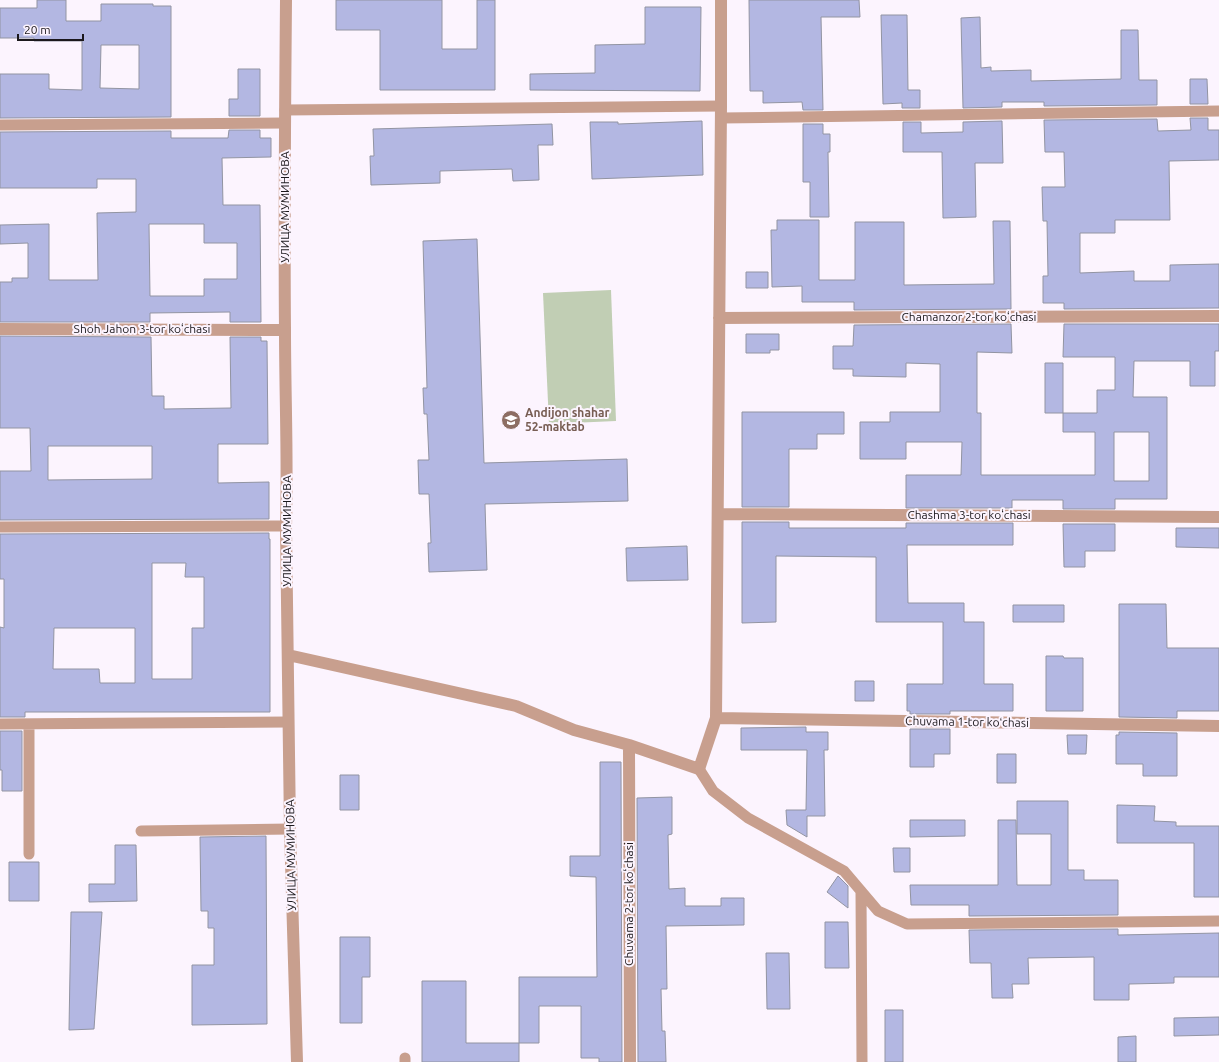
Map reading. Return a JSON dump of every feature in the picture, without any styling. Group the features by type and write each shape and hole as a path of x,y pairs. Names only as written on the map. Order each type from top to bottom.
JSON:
{"street":[{"name":"УЛИЦА МУМИНОВА","path":"286,0 285,330 288,722 297,1062"},
{"path":"288,655 516,706 574,730 629,745 699,769 716,718 721,0"},
{"name":"Chamanzor 2-tor koʻchasi","path":"719,318 1219,316"},
{"name":"Shoh Jahon 3-tor koʻchasi","path":"0,329 285,330"},
{"name":"Chashma 3-tor koʻchasi","path":"718,514 1219,517"},
{"name":"Chuvama 1-tor koʻchasi","path":"716,718 1219,726"},
{"name":"Chuvama 2-tor koʻchasi","path":"629,745 630,1062"}],"lane":[{"path":"285,110 721,106"},
{"path":"721,118 1219,111"},
{"path":"0,125 285,124"},
{"path":"0,527 286,526"},
{"path":"0,724 288,722"},
{"path":"29,724 30,854"},
{"path":"699,769 713,791 748,818 844,871 878,911 907,924 1219,921"},
{"path":"141,832 290,829"},
{"path":"862,891 862,1062"}],"green space":[{"path":"611,290 616,421 549,424 543,293"}],"building":[{"path":"37,0 66,0 66,21 101,21 101,4 153,4 153,6 171,6 171,117 0,118 0,74 49,74 49,89 82,90 82,41 34,41 34,38 0,38 0,8 37,8","holes":["101,45 139,45 139,89 100,88"]},
{"path":"336,0 442,0 442,49 477,49 477,0 495,0 495,90 380,90 380,30 336,30"},
{"path":"749,0 859,0 860,17 821,17 823,110 803,110 802,102 763,103 763,91 750,91"},
{"path":"645,7 701,7 700,91 530,90 530,74 595,73 595,45 645,44"},
{"path":"881,15 907,15 908,90 920,90 920,108 902,108 902,103 883,104"},
{"path":"980,17 981,68 991,67 991,71 1031,70 1031,81 1121,79 1121,30 1138,30 1139,80 1157,80 1157,105 1044,106 1044,102 1002,102 1002,107 963,108 961,18"},
{"path":"238,69 260,69 260,116 229,116 229,99 238,99"},
{"path":"1190,79 1207,79 1208,104 1190,104"},
{"path":"1190,118 1208,118 1208,130 1219,130 1219,160 1169,161 1170,220 1115,220 1115,233 1080,233 1080,273 1134,271 1134,281 1170,281 1170,265 1219,264 1219,308 1064,309 1064,303 1043,303 1043,276 1048,276 1047,221 1043,221 1042,187 1065,187 1064,152 1045,152 1044,120 1157,119 1158,131 1191,130"},
{"path":"702,121 703,175 592,179 590,122 618,122 618,124"},
{"path":"1002,121 1003,163 975,163 976,217 943,218 942,152 903,152 903,122 921,122 921,133 963,132 963,122"},
{"path":"552,124 553,145 538,145 539,180 513,181 512,169 440,171 440,183 371,185 370,156 374,156 373,129"},
{"path":"803,124 823,124 823,134 830,134 830,152 828,152 829,217 810,217 810,182 803,182"},
{"path":"229,130 260,130 260,138 271,138 271,157 222,158 223,205 260,205 261,322 230,322 230,312 150,313 150,322 0,322 0,282 12,282 12,278 28,278 28,243 0,244 0,225 49,224 49,280 98,280 97,213 136,212 136,179 97,179 97,188 0,188 0,132 171,131 171,138 228,138","holes":["149,224 204,224 204,243 237,243 237,279 204,279 204,296 150,296"]},
{"path":"777,220 819,220 819,280 855,280 855,222 904,222 904,285 994,284 993,221 1010,221 1011,309 854,310 854,302 802,302 802,286 772,287 771,230 777,230"},
{"path":"477,239 484,463 627,459 628,501 485,504 487,570 429,572 428,543 431,543 429,494 419,494 418,460 429,460 427,414 424,414 423,388 427,388 423,241"},
{"path":"746,272 768,272 768,288 746,288"},
{"path":"1011,324 1012,353 977,352 977,413 981,413 981,475 1095,475 1095,432 1063,432 1063,413 1097,413 1097,390 1115,390 1115,357 1063,357 1064,324 1219,324 1219,351 1215,351 1215,386 1190,386 1190,361 1134,361 1133,397 1167,397 1167,499 1115,499 1115,509 1063,509 1063,500 1012,500 1012,508 906,508 906,475 961,475 962,442 906,442 906,459 860,459 860,422 890,422 890,412 940,412 940,364 906,363 906,377 853,376 853,369 833,369 833,346 853,346 854,325","holes":["1114,432 1149,432 1149,481 1114,481"]},
{"path":"746,334 779,334 779,350 770,350 770,353 746,353"},
{"path":"0,336 151,337 152,396 164,396 164,409 231,408 230,337 261,337 261,341 267,341 268,444 218,444 218,483 269,482 269,519 0,520 0,471 31,471 30,428 0,428","holes":["48,446 152,446 152,479 48,480"]},
{"path":"1045,363 1063,363 1063,413 1045,413"},
{"path":"742,412 844,412 844,434 817,434 817,449 789,449 789,507 742,507"},
{"path":"742,522 789,522 789,528 906,528 906,523 1013,523 1013,545 907,545 908,603 964,603 964,622 984,622 984,684 1013,684 1013,711 950,711 950,714 910,714 910,711 907,711 907,684 943,684 943,622 876,622 876,557 776,556 776,622 742,623"},
{"path":"1063,524 1115,524 1115,551 1085,551 1085,567 1064,567"},
{"path":"1176,528 1219,528 1219,548 1176,547"},
{"path":"269,533 270,712 25,712 25,717 0,717 0,627 4,628 4,579 0,579 0,534","holes":["152,563 186,563 185,577 204,577 204,628 192,628 192,679 152,679","54,628 135,628 135,683 100,683 99,669 53,669"]},
{"path":"687,546 688,580 627,581 626,548"},
{"path":"1119,604 1166,604 1167,648 1219,648 1219,711 1177,711 1177,718 1119,717"},
{"path":"1013,605 1064,605 1064,622 1013,622"},
{"path":"1046,656 1083,658 1083,711 1046,711"},
{"path":"855,681 874,681 874,701 855,701"},
{"path":"806,727 806,732 828,732 828,750 824,750 825,816 807,816 807,837 787,825 786,810 806,810 807,750 741,750 741,728"},
{"path":"910,729 950,729 950,754 934,754 934,767 910,767"},
{"path":"0,731 22,731 22,791 2,791 2,770 0,770"},
{"path":"1119,732 1177,733 1177,776 1143,776 1143,764 1116,764 1116,735 1119,735"},
{"path":"1067,735 1087,735 1086,754 1068,754"},
{"path":"997,754 1016,754 1016,783 997,783"},
{"path":"600,762 621,762 622,1062 599,1062 599,1058 581,1058 581,1006 539,1006 539,1043 519,1043 519,977 597,977 596,877 570,876 570,856 600,856"},
{"path":"340,775 359,775 359,810 340,810"},
{"path":"672,797 672,834 668,835 669,889 685,888 685,906 721,906 721,898 744,898 744,925 666,926 667,989 661,989 662,1031 665,1031 666,1062 638,1062 637,798"},
{"path":"1017,801 1068,801 1068,870 1084,870 1084,880 1118,880 1118,915 969,916 969,905 911,905 910,885 998,885 998,820 1016,820 1017,885 1051,885 1051,834 1017,834"},
{"path":"1117,805 1155,806 1154,821 1176,822 1176,826 1219,826 1219,897 1194,897 1194,843 1117,843"},
{"path":"910,820 965,820 965,836 910,837"},
{"path":"266,836 267,1024 192,1025 192,965 214,965 214,928 208,928 208,911 201,911 200,837"},
{"path":"115,845 136,845 137,901 89,902 89,884 115,884"},
{"path":"893,848 910,848 910,872 894,872"},
{"path":"9,862 39,862 39,901 9,901"},
{"path":"838,876 848,886 848,908 827,892"},
{"path":"71,912 102,912 94,1029 69,1030"},
{"path":"825,922 848,922 849,968 825,968"},
{"path":"1118,929 1118,935 1219,933 1219,977 1174,977 1174,983 1129,984 1129,1000 1094,1000 1094,957 1028,958 1029,984 1012,984 1013,998 992,998 991,963 970,963 969,930"},
{"path":"340,937 370,937 370,977 362,977 362,1023 340,1023"},
{"path":"766,953 789,953 790,1009 767,1009"},
{"path":"422,981 466,981 466,1043 519,1043 519,1062 422,1062"},
{"path":"885,1010 903,1010 903,1062 885,1062"},
{"path":"1219,1017 1219,1035 1174,1036 1174,1018"},
{"path":"1136,1036 1136,1062 1118,1062 1118,1037"}],"place":[{"name":"Andijon shahar 52-maktab","path":"511,420"}]}
